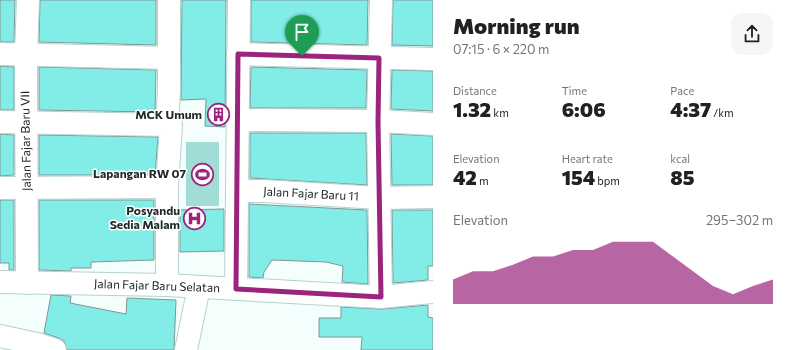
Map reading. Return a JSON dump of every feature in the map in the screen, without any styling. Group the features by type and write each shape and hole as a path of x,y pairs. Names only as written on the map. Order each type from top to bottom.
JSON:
{"street":[{"name":"Jalan Fajar Baru VII","path":"28,0 26,54 28,283"},
{"path":"167,125 169,90 169,0"},
{"path":"236,289 239,0"},
{"path":"381,0 378,122 381,297"},
{"path":"0,54 168,58"},
{"path":"238,54 433,59"},
{"path":"238,120 433,124"},
{"path":"0,122 171,125 168,187 167,285"},
{"path":"0,188 168,187"},
{"name":"Jalan Fajar Baru 11","path":"237,191 264,191 379,198 433,197"},
{"name":"Jalan Fajar Baru Selatan","path":"0,282 167,285 381,297 433,292"},
{"path":"186,350 199,287"},
{"path":"0,336 55,350"}],"shaded area":[{"name":"Lapangan RW 07","path":"186,142 219,142 219,206 186,206"}],"building":[{"path":"0,0 15,0 14,42 0,42"},
{"path":"40,0 156,0 156,45 39,42"},
{"path":"182,0 226,0 225,127 205,126 206,99 181,100"},
{"path":"251,0 368,0 367,45 251,42"},
{"path":"393,0 433,0 433,46 392,45"},
{"path":"0,66 14,67 14,110 0,110"},
{"path":"39,67 156,70 155,112 39,110"},
{"path":"251,67 367,70 366,108 250,108"},
{"path":"392,70 433,71 433,111 391,109"},
{"path":"250,133 366,133 367,185 250,178"},
{"path":"0,134 14,135 14,175 0,176"},
{"path":"391,134 433,136 433,185 392,185"},
{"path":"39,135 158,137 155,175 39,175"},
{"path":"0,200 14,200 14,270 9,270 9,263 0,263"},
{"path":"39,200 154,200 154,260 91,262 91,268 71,268 71,271 39,270"},
{"path":"249,204 367,210 368,284 342,282 343,266 326,262 272,260 264,272 263,278 249,277"},
{"path":"224,209 224,251 180,252 180,210"},
{"path":"392,210 433,210 433,266 428,266 428,280 393,283"},
{"path":"51,295 71,296 70,303 126,314 127,298 176,300 174,350 67,350 64,341 44,333"},
{"path":"428,305 428,317 433,318 433,350 361,350 362,337 319,337 319,318 341,318 341,307 382,309"}],"place":[{"name":"MCK Umum","path":"218,115"},
{"name":"Lapangan RW 07","path":"202,174"},
{"name":"Posyandu Sedia Malam","path":"195,218"}],"route":[{"path":"238,54 302,56 379,58 378,122 381,297 236,289 238,54"}]}
